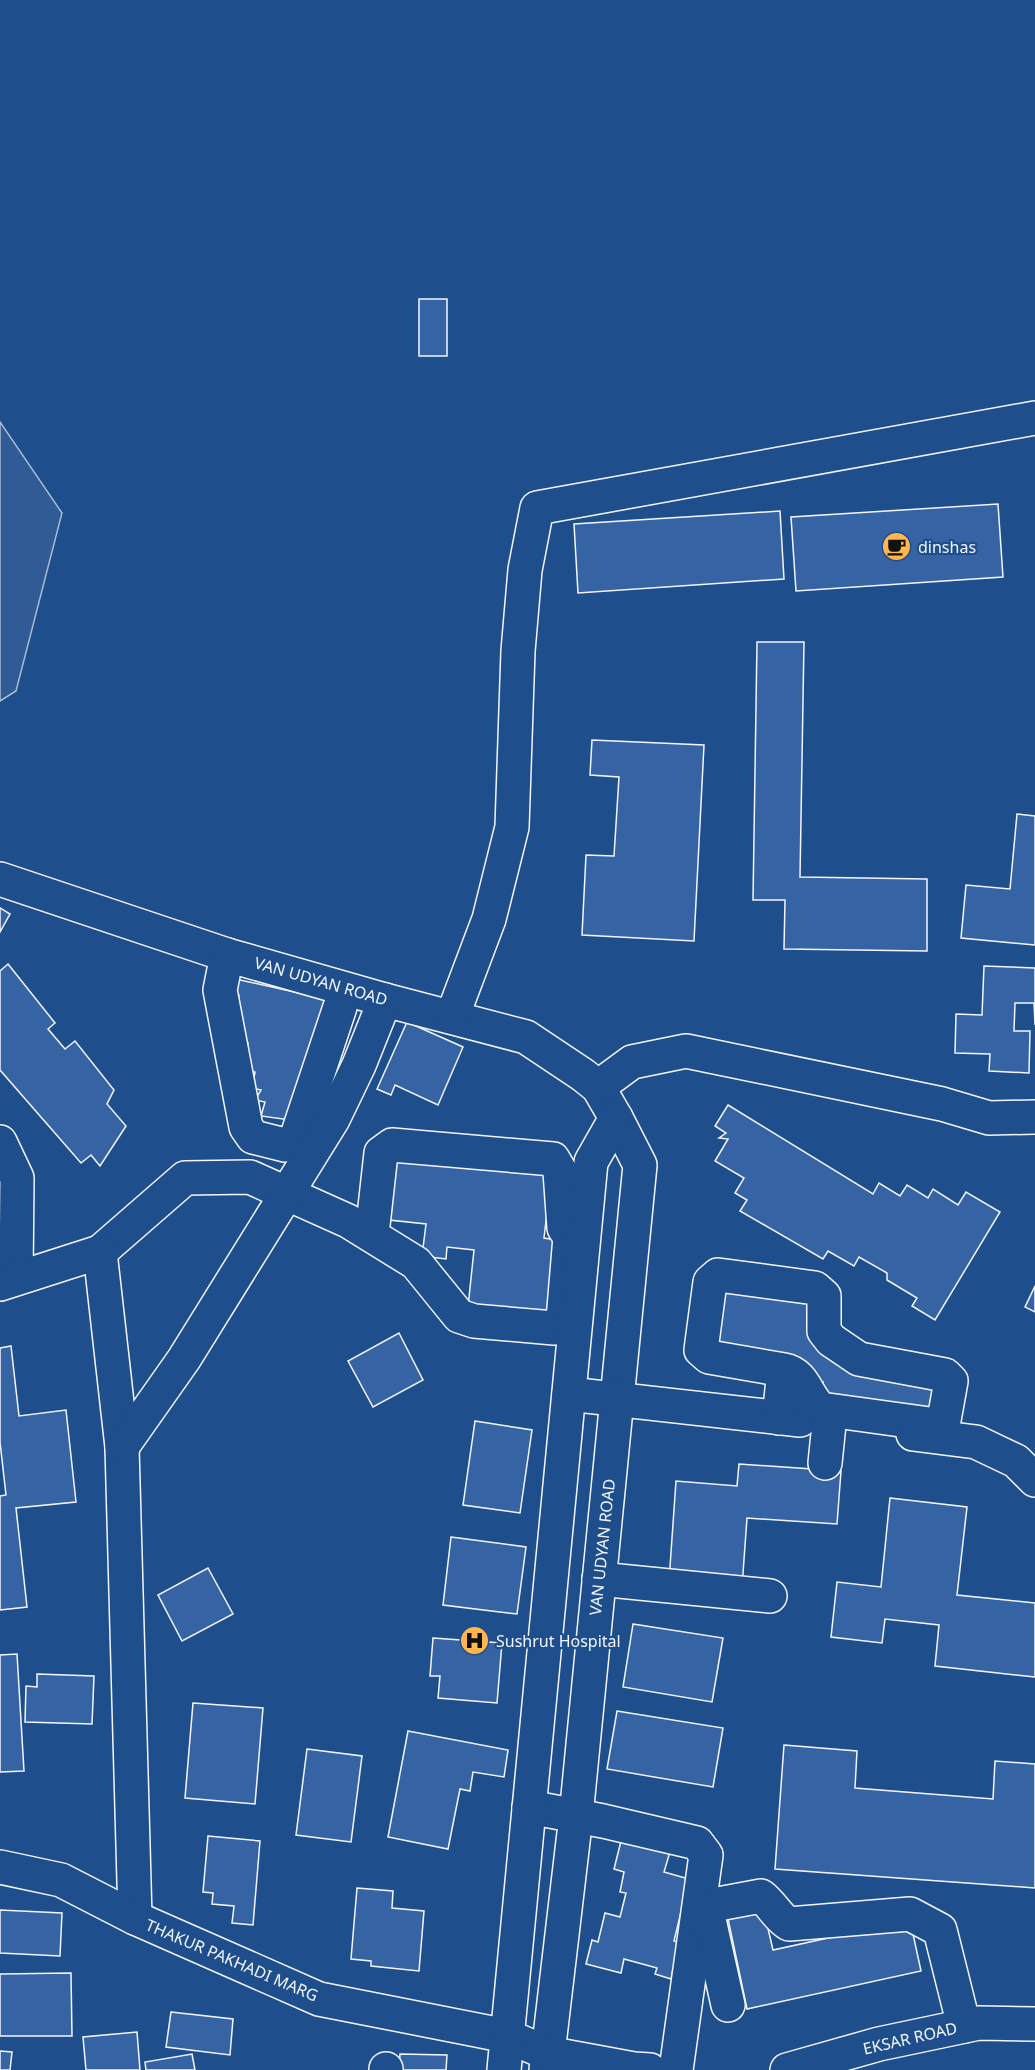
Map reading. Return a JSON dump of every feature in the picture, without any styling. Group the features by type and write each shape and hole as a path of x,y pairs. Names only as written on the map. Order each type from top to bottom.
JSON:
{"street":[{"path":"453,1017 489,919 512,827 518,651 525,570 537,508 1035,418"},
{"name":"VAN UDYAN ROAD","path":"0,879 227,955 525,1037 598,1087 640,1165 576,1816 546,2062"},
{"path":"227,955 220,990 246,1127 253,1137 285,1145 296,1139 359,1065 386,1000"},
{"path":"122,1447 184,1359 286,1193 320,1113 325,1050 340,1007"},
{"path":"325,1050 359,1065"},
{"path":"598,1087 632,1062 686,1051 942,1104 989,1118 1035,1117"},
{"path":"504,2070 591,1162 616,1118"},
{"path":"0,1142 17,1178 8,1281 100,1252 185,1178 250,1176 348,1221 416,1263 459,1316 474,1321 554,1328 562,1320 570,1237 564,1228 560,1170 553,1159 392,1145 381,1152 372,1234"},
{"path":"100,1252 122,1447 135,1918"},
{"path":"718,1275 815,1288 824,1296 824,1331 848,1353 859,1359 945,1375 951,1382 944,1420 937,1425 821,1408 813,1401 801,1377 784,1370 709,1358 701,1350 710,1282 718,1275"},
{"path":"779,1418 784,1370"},
{"path":"569,1394 976,1442 1016,1461 1035,1480"},
{"path":"830,1463 834,1425"},
{"path":"599,1579 770,1596"},
{"path":"529,1807 698,1843 706,1855 676,2070"},
{"name":"THAKUR PAKHADI MARG","path":"0,1868 61,1880 135,1918 319,1999 507,2036"},
{"path":"728,2005 708,1915 713,1905 761,1896 769,1902 780,1918 789,1924 910,1914 940,1930 964,2026"},
{"name":"EKSAR ROAD","path":"787,2070 879,2044 979,2023 1035,2024"},
{"path":"507,2036 546,2062 650,2070"}],"shaded area":[{"path":"0,422 62,513 16,691 0,701"}],"building":[{"path":"419,299 447,299 447,356 419,356"},
{"name":"dinshas","path":"998,504 1003,577 796,591 791,517"},
{"path":"780,511 784,579 578,593 574,524"},
{"path":"757,642 804,642 800,877 927,879 927,951 784,949 785,900 753,900"},
{"path":"592,740 704,745 694,941 582,935 586,855 614,856 619,777 590,775"},
{"path":"1017,814 1035,816 1035,945 961,938 966,885 1010,889"},
{"path":"0,908 10,914 0,932"},
{"path":"8,964 55,1023 48,1029 65,1049 75,1041 114,1090 107,1104 126,1126 100,1166 91,1155 81,1163 0,1070 0,971"},
{"path":"984,966 1035,968 1035,1025 1034,1003 1015,1003 1014,1031 1030,1031 1029,1073 989,1071 990,1054 955,1053 956,1014 982,1015"},
{"path":"231,978 335,1001 290,1120 261,1116 265,1102 255,1100 261,1090 252,1088 255,1072 242,1069 248,1043 239,1041 233,1023 239,995 228,993"},
{"path":"407,1022 463,1047 438,1105 395,1085 391,1095 377,1089"},
{"path":"728,1105 873,1194 879,1183 900,1196 907,1185 928,1198 933,1189 958,1205 966,1192 1000,1212 935,1320 912,1306 917,1298 887,1280 887,1273 859,1257 854,1266 828,1251 823,1259 740,1211 747,1200 735,1193 744,1178 715,1161 728,1139 719,1138 726,1133 715,1126"},
{"path":"394,1151 552,1169 544,1238 563,1241 555,1317 468,1307 474,1250 447,1247 446,1259 422,1256 426,1224 380,1219"},
{"path":"718,1280 818,1296 842,1364 941,1380 935,1417 822,1402 823,1382 810,1380 811,1366 709,1347"},
{"path":"1035,1286 1035,1312 1025,1307"},
{"path":"399,1333 423,1380 373,1407 348,1361"},
{"path":"11,1346 19,1416 66,1410 76,1502 16,1508 27,1607 0,1610 0,1496 6,1495 0,1442 0,1348"},
{"path":"475,1421 532,1430 520,1513 463,1505"},
{"path":"739,1464 841,1471 837,1524 747,1518 742,1587 669,1581 676,1481 737,1486"},
{"path":"890,1498 967,1507 957,1595 1035,1603 1035,1677 935,1666 939,1625 885,1619 882,1643 831,1637 837,1582 881,1587"},
{"path":"451,1537 526,1547 517,1614 443,1605"},
{"path":"208,1568 233,1614 182,1641 158,1595"},
{"path":"633,1624 723,1638 712,1702 623,1687"},
{"path":"433,1638 502,1643 497,1703 438,1698 440,1676 430,1676"},
{"path":"17,1654 24,1771 0,1772 0,1655"},
{"path":"37,1674 94,1676 92,1724 25,1722 26,1686 37,1687"},
{"path":"193,1703 263,1708 255,1804 185,1798"},
{"path":"617,1711 723,1728 713,1787 607,1769"},
{"path":"408,1731 508,1750 504,1777 473,1772 470,1791 460,1789 448,1849 388,1837"},
{"path":"784,1745 857,1751 855,1788 993,1799 995,1761 1035,1764 1035,1888 775,1869"},
{"path":"307,1749 362,1756 351,1842 296,1835"},
{"path":"623,1833 672,1845 664,1872 689,1879 674,1941 689,1945 682,1972 673,1969 671,1979 655,1974 657,1968 624,1959 621,1973 586,1964 592,1940 598,1942 605,1913 620,1917 626,1893 620,1892 624,1872 614,1869"},
{"path":"208,1836 260,1841 253,1925 232,1923 234,1906 212,1904 213,1893 203,1892"},
{"path":"357,1888 393,1891 392,1908 424,1911 419,1971 371,1966 371,1961 351,1959"},
{"path":"763,1907 773,1950 910,1920 921,1971 747,2009 727,1914"},
{"path":"0,1910 62,1913 60,1956 0,1953"},
{"path":"71,1973 72,2036 0,2036 0,1974"},
{"path":"171,2012 233,2019 230,2055 166,2047"},
{"path":"137,2032 140,2070 86,2070 83,2037"},
{"path":"0,2051 12,2052 10,2070 0,2070"},
{"path":"192,2054 195,2070 146,2070 145,2062"},
{"path":"400,2054 447,2055 446,2070 399,2070"}],"place":[{"name":"dinshas","path":"897,547"},
{"name":"Sushrut Hospital","path":"475,1641"}]}
